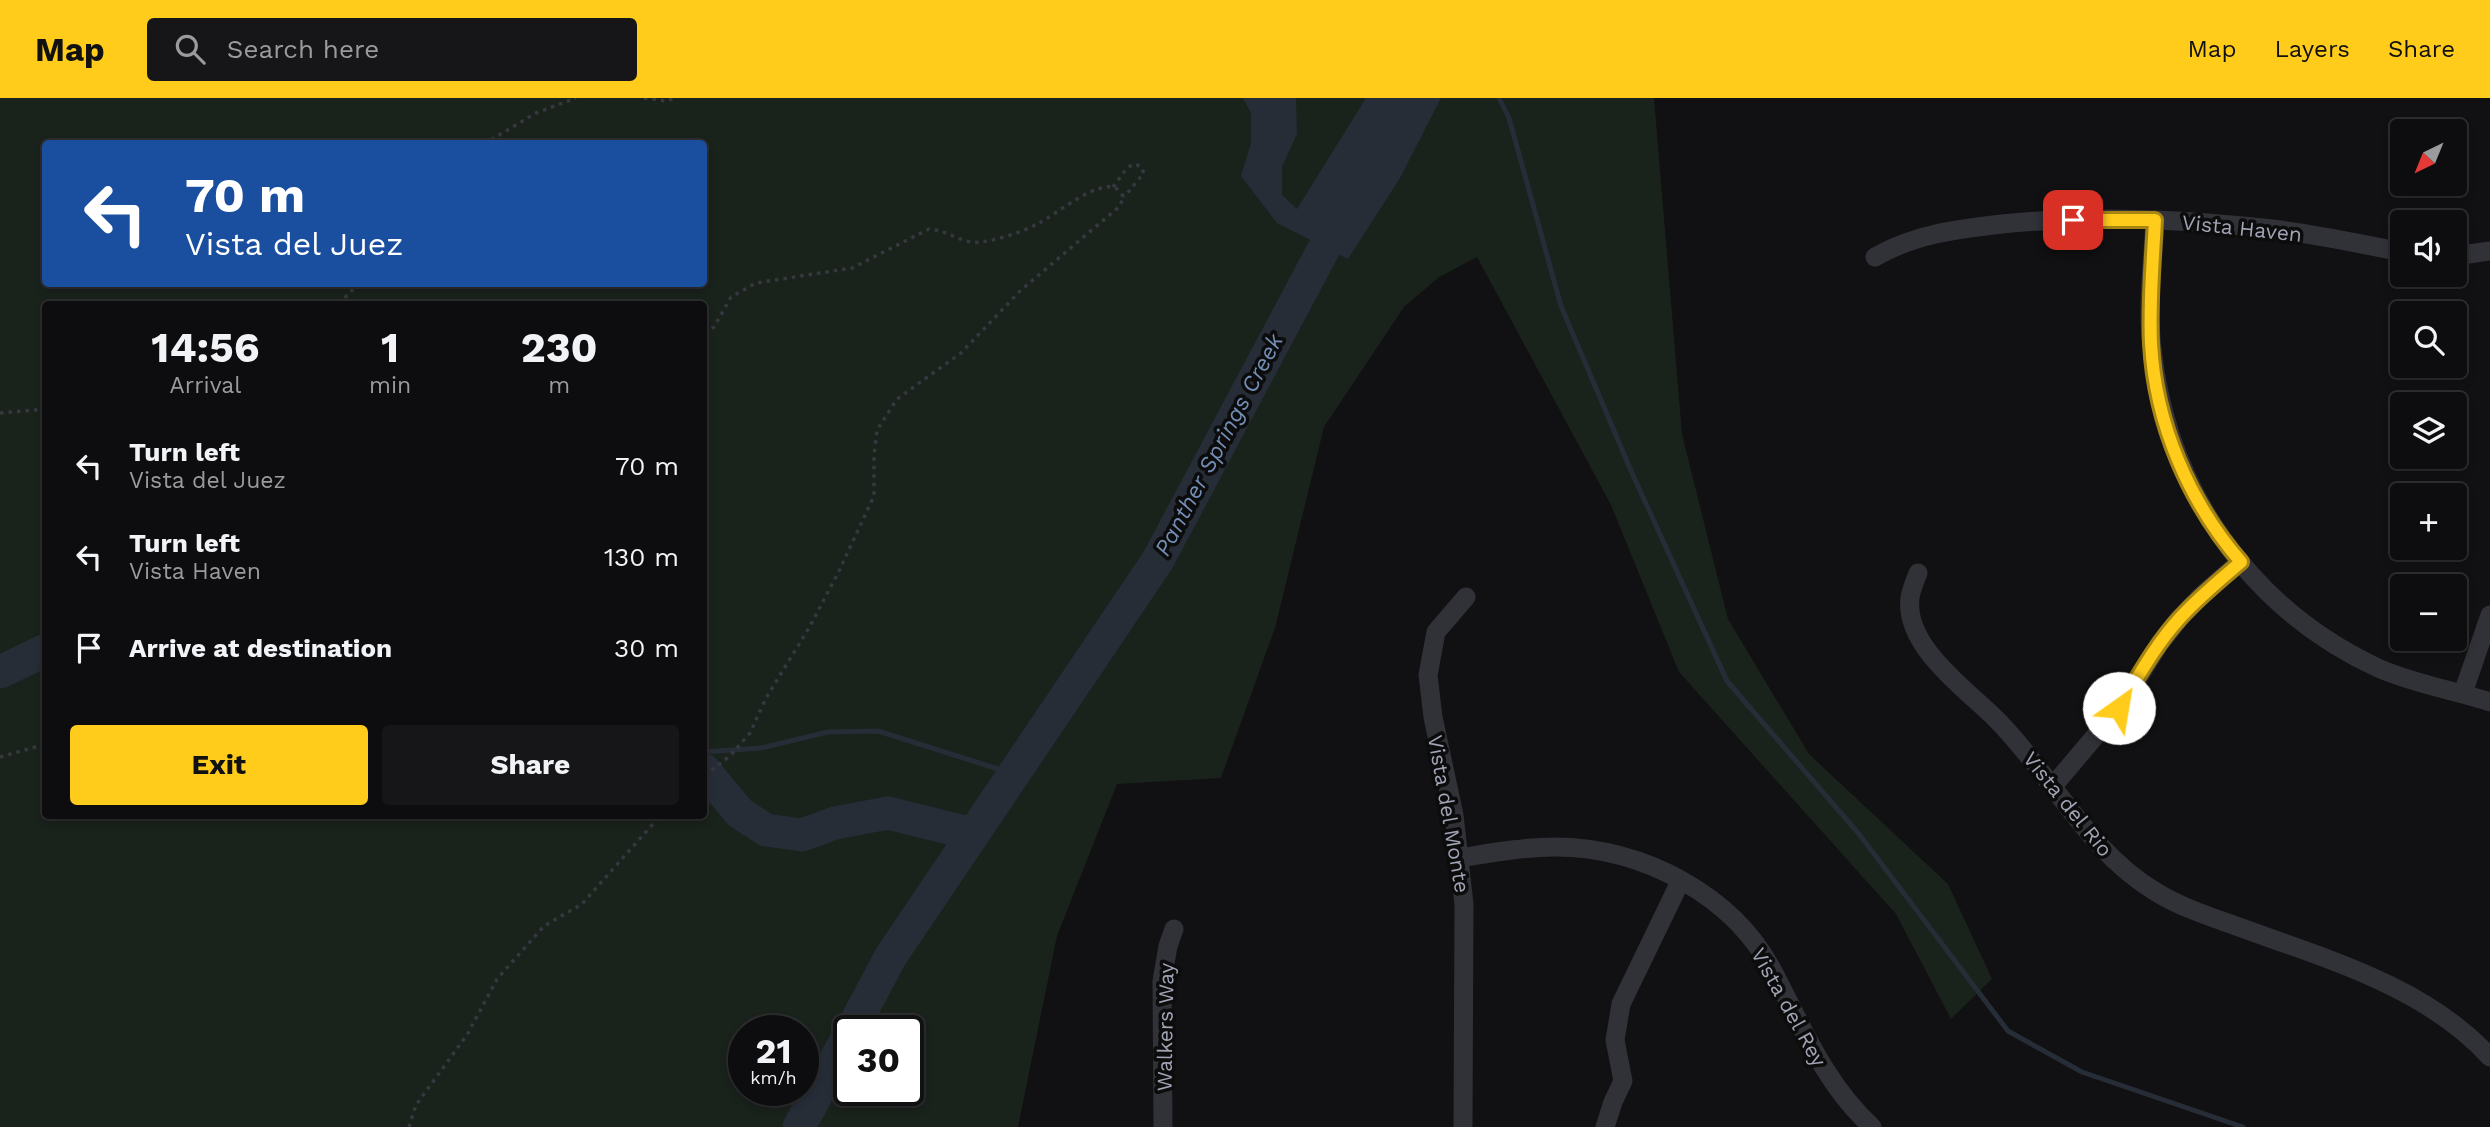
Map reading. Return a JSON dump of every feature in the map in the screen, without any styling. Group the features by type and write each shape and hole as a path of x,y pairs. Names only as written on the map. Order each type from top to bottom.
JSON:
{"street":[{"name":"Vista Haven","path":"1875,257 1896,245 1921,236 2045,220 2155,220 2275,229 2390,250"},
{"path":"2155,220 2150,307 2151,346 2160,404 2171,442 2204,513 2241,562 2278,603 2345,652 2418,682 2490,702"},
{"path":"2467,254 2490,251"},
{"path":"2053,786 2119,708 2160,643 2179,619 2241,562"},
{"name":"Vista del Rio","path":"1918,573 1910,598 1912,624 1928,651 2035,762 2088,834 2109,856 2155,892 2180,906 2385,982 2420,1001 2453,1024 2490,1057"},
{"name":"Vista del Monte","path":"1462,1127 1464,904 1454,815 1427,675 1436,632 1466,597"},
{"path":"2463,693 2490,615"},
{"name":"Vista del Rey","path":"1459,858 1528,849 1581,848 1633,859 1681,880 1724,911 1760,950 1824,1070 1872,1127"},
{"path":"1605,1127 1623,1081 1615,1040 1621,1004 1681,880"},
{"name":"Walkers Way","path":"1163,1127 1162,981 1174,929"}],"path":[{"path":"491,140 536,113 576,98"},
{"path":"644,98 667,102 674,98"},
{"path":"707,330 713,327 731,296 756,282 852,268 929,229 940,230 970,243 990,240 1039,223 1077,198 1113,187 1127,168 1134,164 1140,166 1144,173 1118,207 1021,290 961,353 897,399 877,430 874,496 839,571 766,698 750,733 730,756 707,773"},
{"path":"1113,187 1124,197"},
{"path":"342,301 355,287"},
{"path":"0,413 42,410"},
{"path":"0,757 42,745"},
{"path":"409,1127 416,1105 467,1035 496,979 544,926 582,904 657,819"}],"shaded area":[{"path":"0,98 1654,98 1682,434 1728,619 1809,754 1948,884 1992,979 1951,1019 1896,914 1679,672 1611,505 1477,257 1439,277 1404,307 1324,427 1275,628 1221,778 1117,784 1057,936 1018,1127 0,1127"},
{"path":"1243,98 1296,98 1297,134 1282,167 1282,195 1297,209 1366,98 1441,98 1400,178 1348,259 1277,223 1241,176 1251,143 1251,113"}],"waterway":[{"path":"1499,98 1509,118 1561,306 1632,473 1727,681 1859,834 2008,1031 2082,1072 2243,1127"},
{"name":"Panther Springs Creek","path":"860,1015 891,956 1158,560 1345,209"},
{"name":"Panther Springs Creek","path":"0,672 42,652"},
{"name":"Panther Springs Creek","path":"707,752 761,748 828,732 878,731 1014,774"},
{"name":"Panther Springs Creek","path":"707,774 740,813 766,830 802,835 835,823 888,813 973,834"},
{"name":"Panther Springs Creek","path":"799,1127 833,1064"}],"route":[{"path":"2073,220 2155,220 2150,307 2151,346 2160,404 2186,479 2204,513 2241,562 2179,619 2160,643 2119,708"}]}
